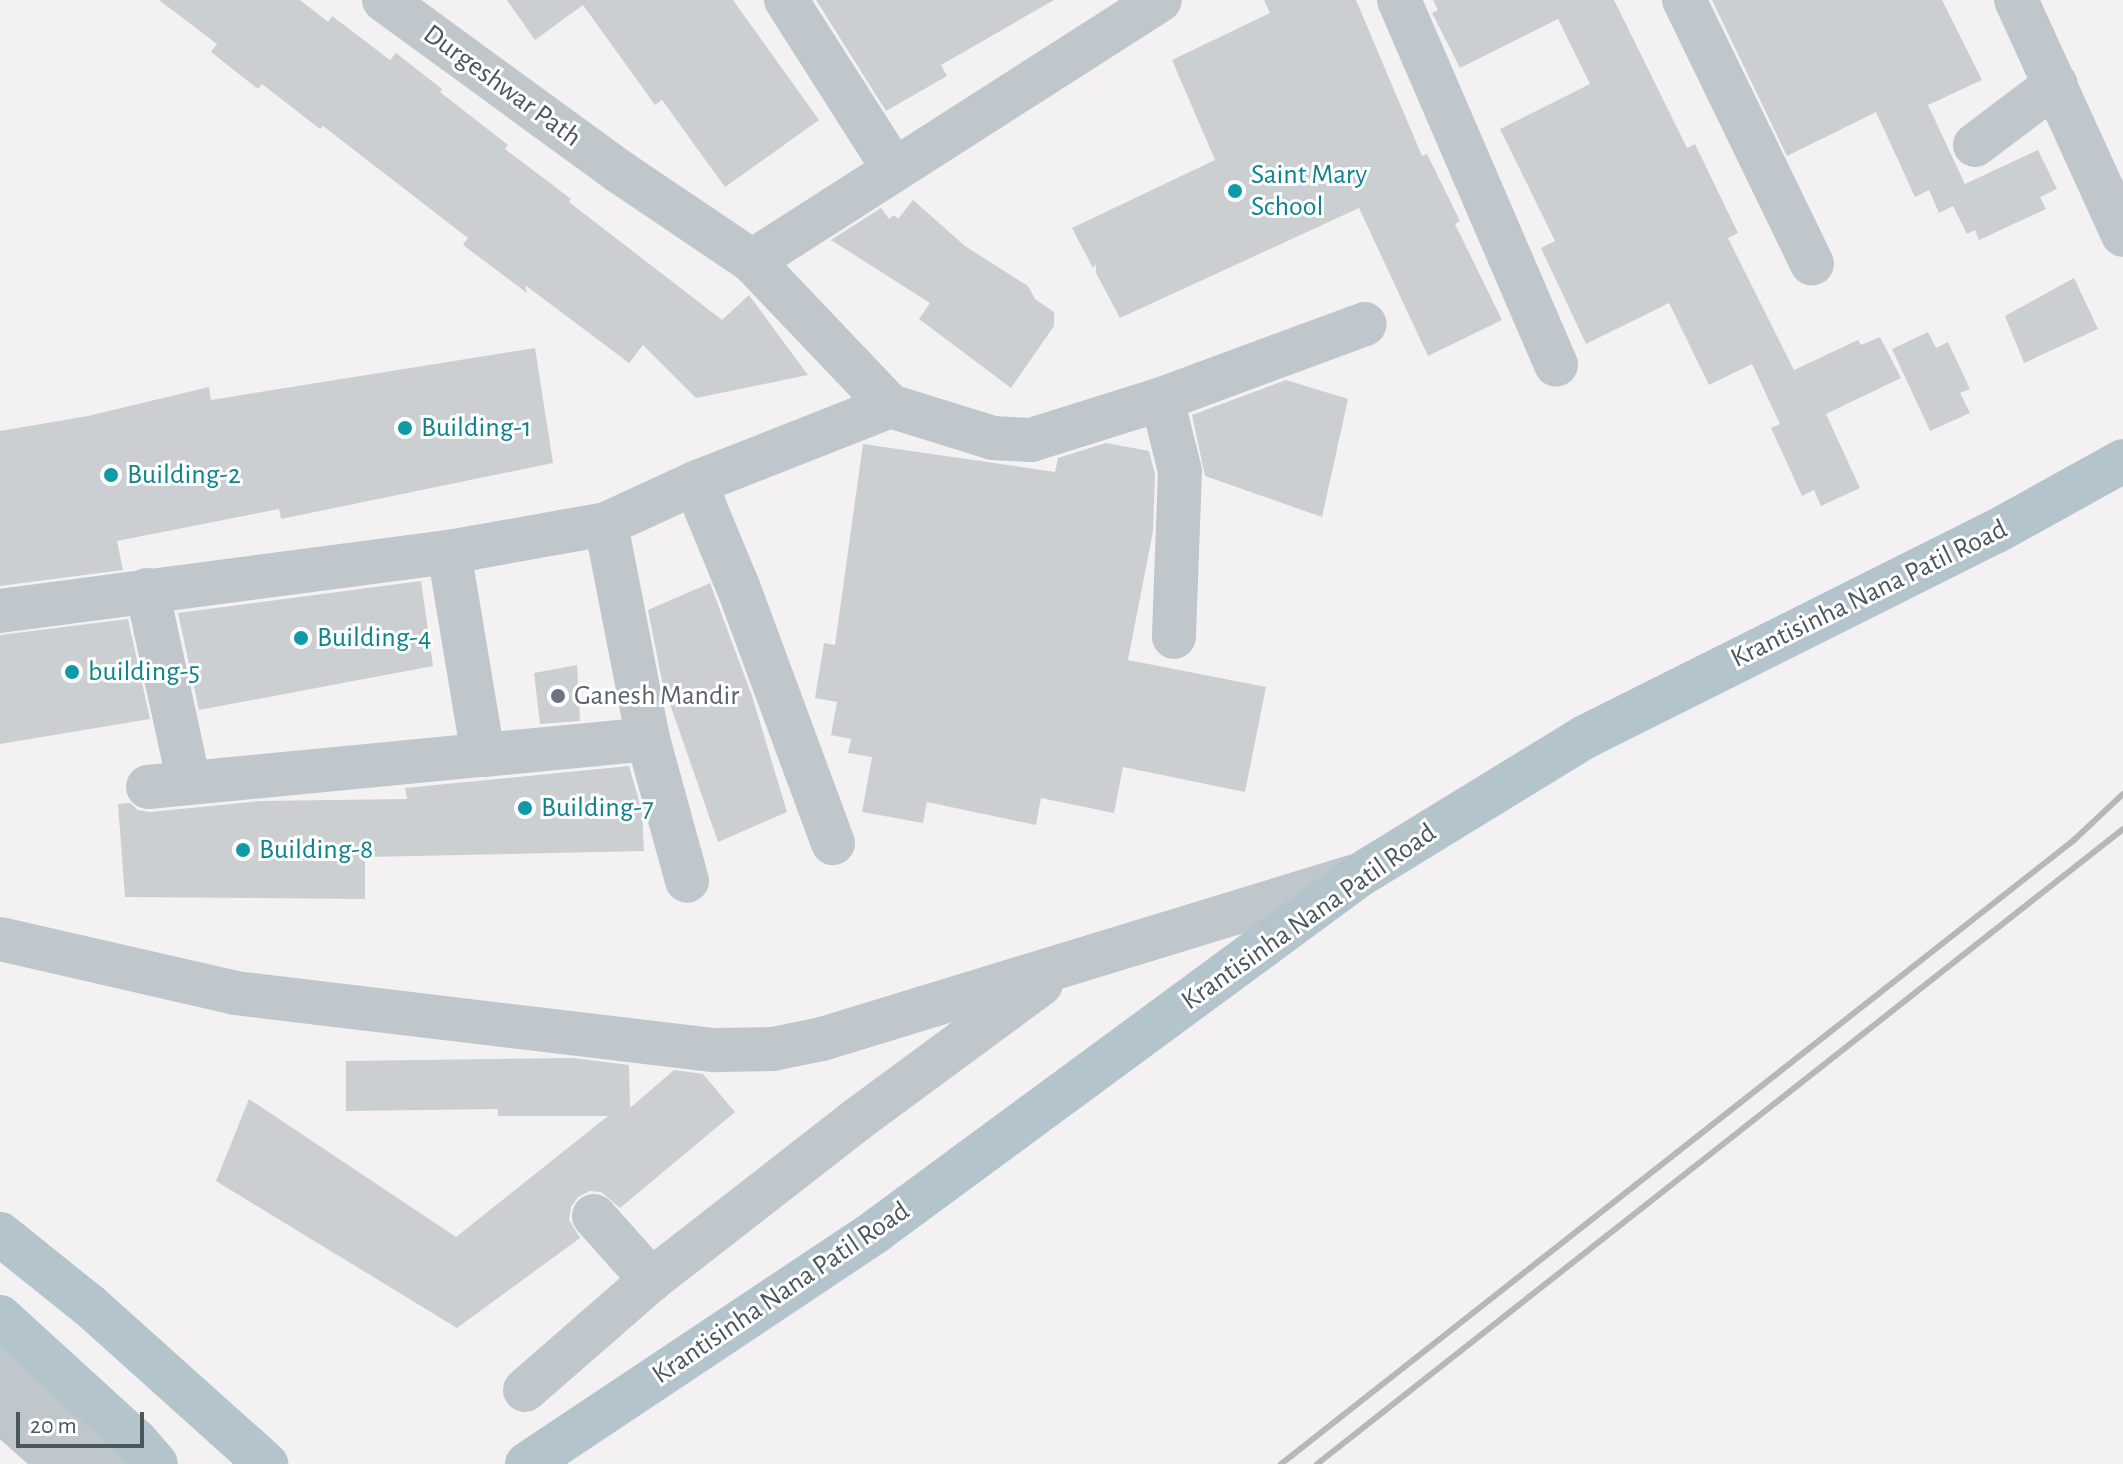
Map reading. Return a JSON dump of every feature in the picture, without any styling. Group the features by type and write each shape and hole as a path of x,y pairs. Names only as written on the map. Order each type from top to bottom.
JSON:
{"main road":[{"name":"Krantisinha Nana Patil Road","path":"534,1458 876,1231 1358,876 1585,737 1995,532 2123,461"},
{"path":"0,1234 90,1306 266,1464"},
{"path":"0,1317 136,1441 156,1464"}],"street":[{"name":"Durgeshwar Path","path":"384,0 620,172 752,261 890,406"},
{"path":"786,0 893,168"},
{"path":"752,261 893,168 1107,13 1160,0"},
{"path":"1399,0 1556,365"},
{"path":"1684,0 1812,264"},
{"path":"2016,0 2123,235"},
{"path":"1975,145 2056,84"},
{"path":"0,611 449,552 606,524 695,483 890,406 993,438 1031,440 1162,399 1365,324"},
{"path":"1162,399 1180,471 1174,637"},
{"path":"695,483 739,589 833,843"},
{"path":"606,524 648,739 687,881"},
{"path":"449,552 483,755"},
{"path":"147,590 169,785 648,739"},
{"path":"0,939 235,993 716,1050 773,1049 822,1039 1358,876"},
{"path":"525,1390 651,1280 855,1121 1068,964"},
{"path":"594,1216 651,1280"},
{"path":"0,1361 44,1394 113,1464"},
{"path":"0,1410 61,1464"}],"building":[{"path":"159,0 300,0 328,22 332,16 390,60 396,53 508,145 505,149 571,199 569,202 722,320 749,295 808,375 696,398 643,345 629,363 525,285 527,293 463,245 468,238 323,126 320,129 262,84 258,89 211,52 217,44"},
{"path":"507,0 733,0 819,120 725,187 662,100 655,105 583,5 535,40"},
{"path":"816,0 1054,0 941,65 947,76 886,111"},
{"path":"1264,0 1356,0 1422,156 1427,154 1460,221 1455,224 1502,320 1428,356 1359,208 1120,318 1096,273 1096,264 1093,268 1072,228 1215,160 1172,60 1270,13"},
{"path":"1433,0 1614,0 1687,148 1695,144 1738,233 1728,238 1794,370 1858,340 1861,345 1880,337 1901,378 1826,414 1860,488 1821,506 1814,490 1802,496 1771,428 1780,424 1752,364 1709,385 1669,303 1586,344 1541,248 1555,241 1500,129 1590,84 1558,19 1460,68 1432,13 1438,10"},
{"path":"1712,0 1942,0 1982,80 1928,105 1965,184 2038,150 2057,189 2040,197 2046,209 1979,240 1975,230 1967,234 1953,206 1939,213 1929,190 1915,197 1876,112 1787,156"},
{"path":"913,200 965,246 1028,286 1035,299 1054,312 1054,326 1011,388 919,319 930,303 831,240 881,208 889,219 894,215 898,219"},
{"path":"2074,278 2098,329 2024,363 2005,316"},
{"path":"1928,332 1936,348 1948,342 1970,389 1960,393 1970,413 1930,431 1892,349"},
{"path":"535,348 553,463 281,519 279,509 117,541 123,570 0,586 0,431 88,416 209,387 211,400"},
{"path":"1286,380 1348,399 1322,517 1205,476 1192,415"},
{"path":"1106,443 1149,451 1155,474 1153,531 1128,660 1266,687 1245,792 1123,767 1114,813 1041,798 1036,825 927,802 923,823 862,812 872,757 848,753 851,739 831,735 837,702 815,698 824,643 835,645 863,444 1055,472 1058,458"},
{"name":"Building-4","path":"421,581 433,666 199,710 178,613"},
{"path":"710,583 752,696 787,812 718,842 662,681 648,610"},
{"name":"building-5","path":"128,619 150,719 0,744 0,635"},
{"name":"Ganesh Mandir","path":"577,665 580,721 540,724 534,673"},
{"path":"629,766 642,811 644,851 365,857 365,899 125,897 118,804 130,803 138,810 150,812 260,801 407,799 405,788"},
{"path":"573,1058 629,1065 630,1108 674,1070 703,1074 735,1112 620,1208 601,1192 590,1191 578,1197 571,1207 569,1220 580,1238 457,1328 216,1181 249,1099 456,1237 608,1116 498,1116 498,1109 346,1111 346,1061"}],"railway":[{"path":"1281,1464 2074,840 2123,794"},
{"path":"1317,1464 2123,829"}],"place":[{"name":"Saint Mary School","path":"1235,191"},
{"name":"Building-1","path":"405,428"},
{"name":"Building-2","path":"111,475"},
{"name":"Building-4","path":"301,638"},
{"name":"building-5","path":"72,672"},
{"name":"Ganesh Mandir","path":"558,696"},
{"name":"Building-7","path":"525,808"},
{"name":"Building-8","path":"243,850"}]}
